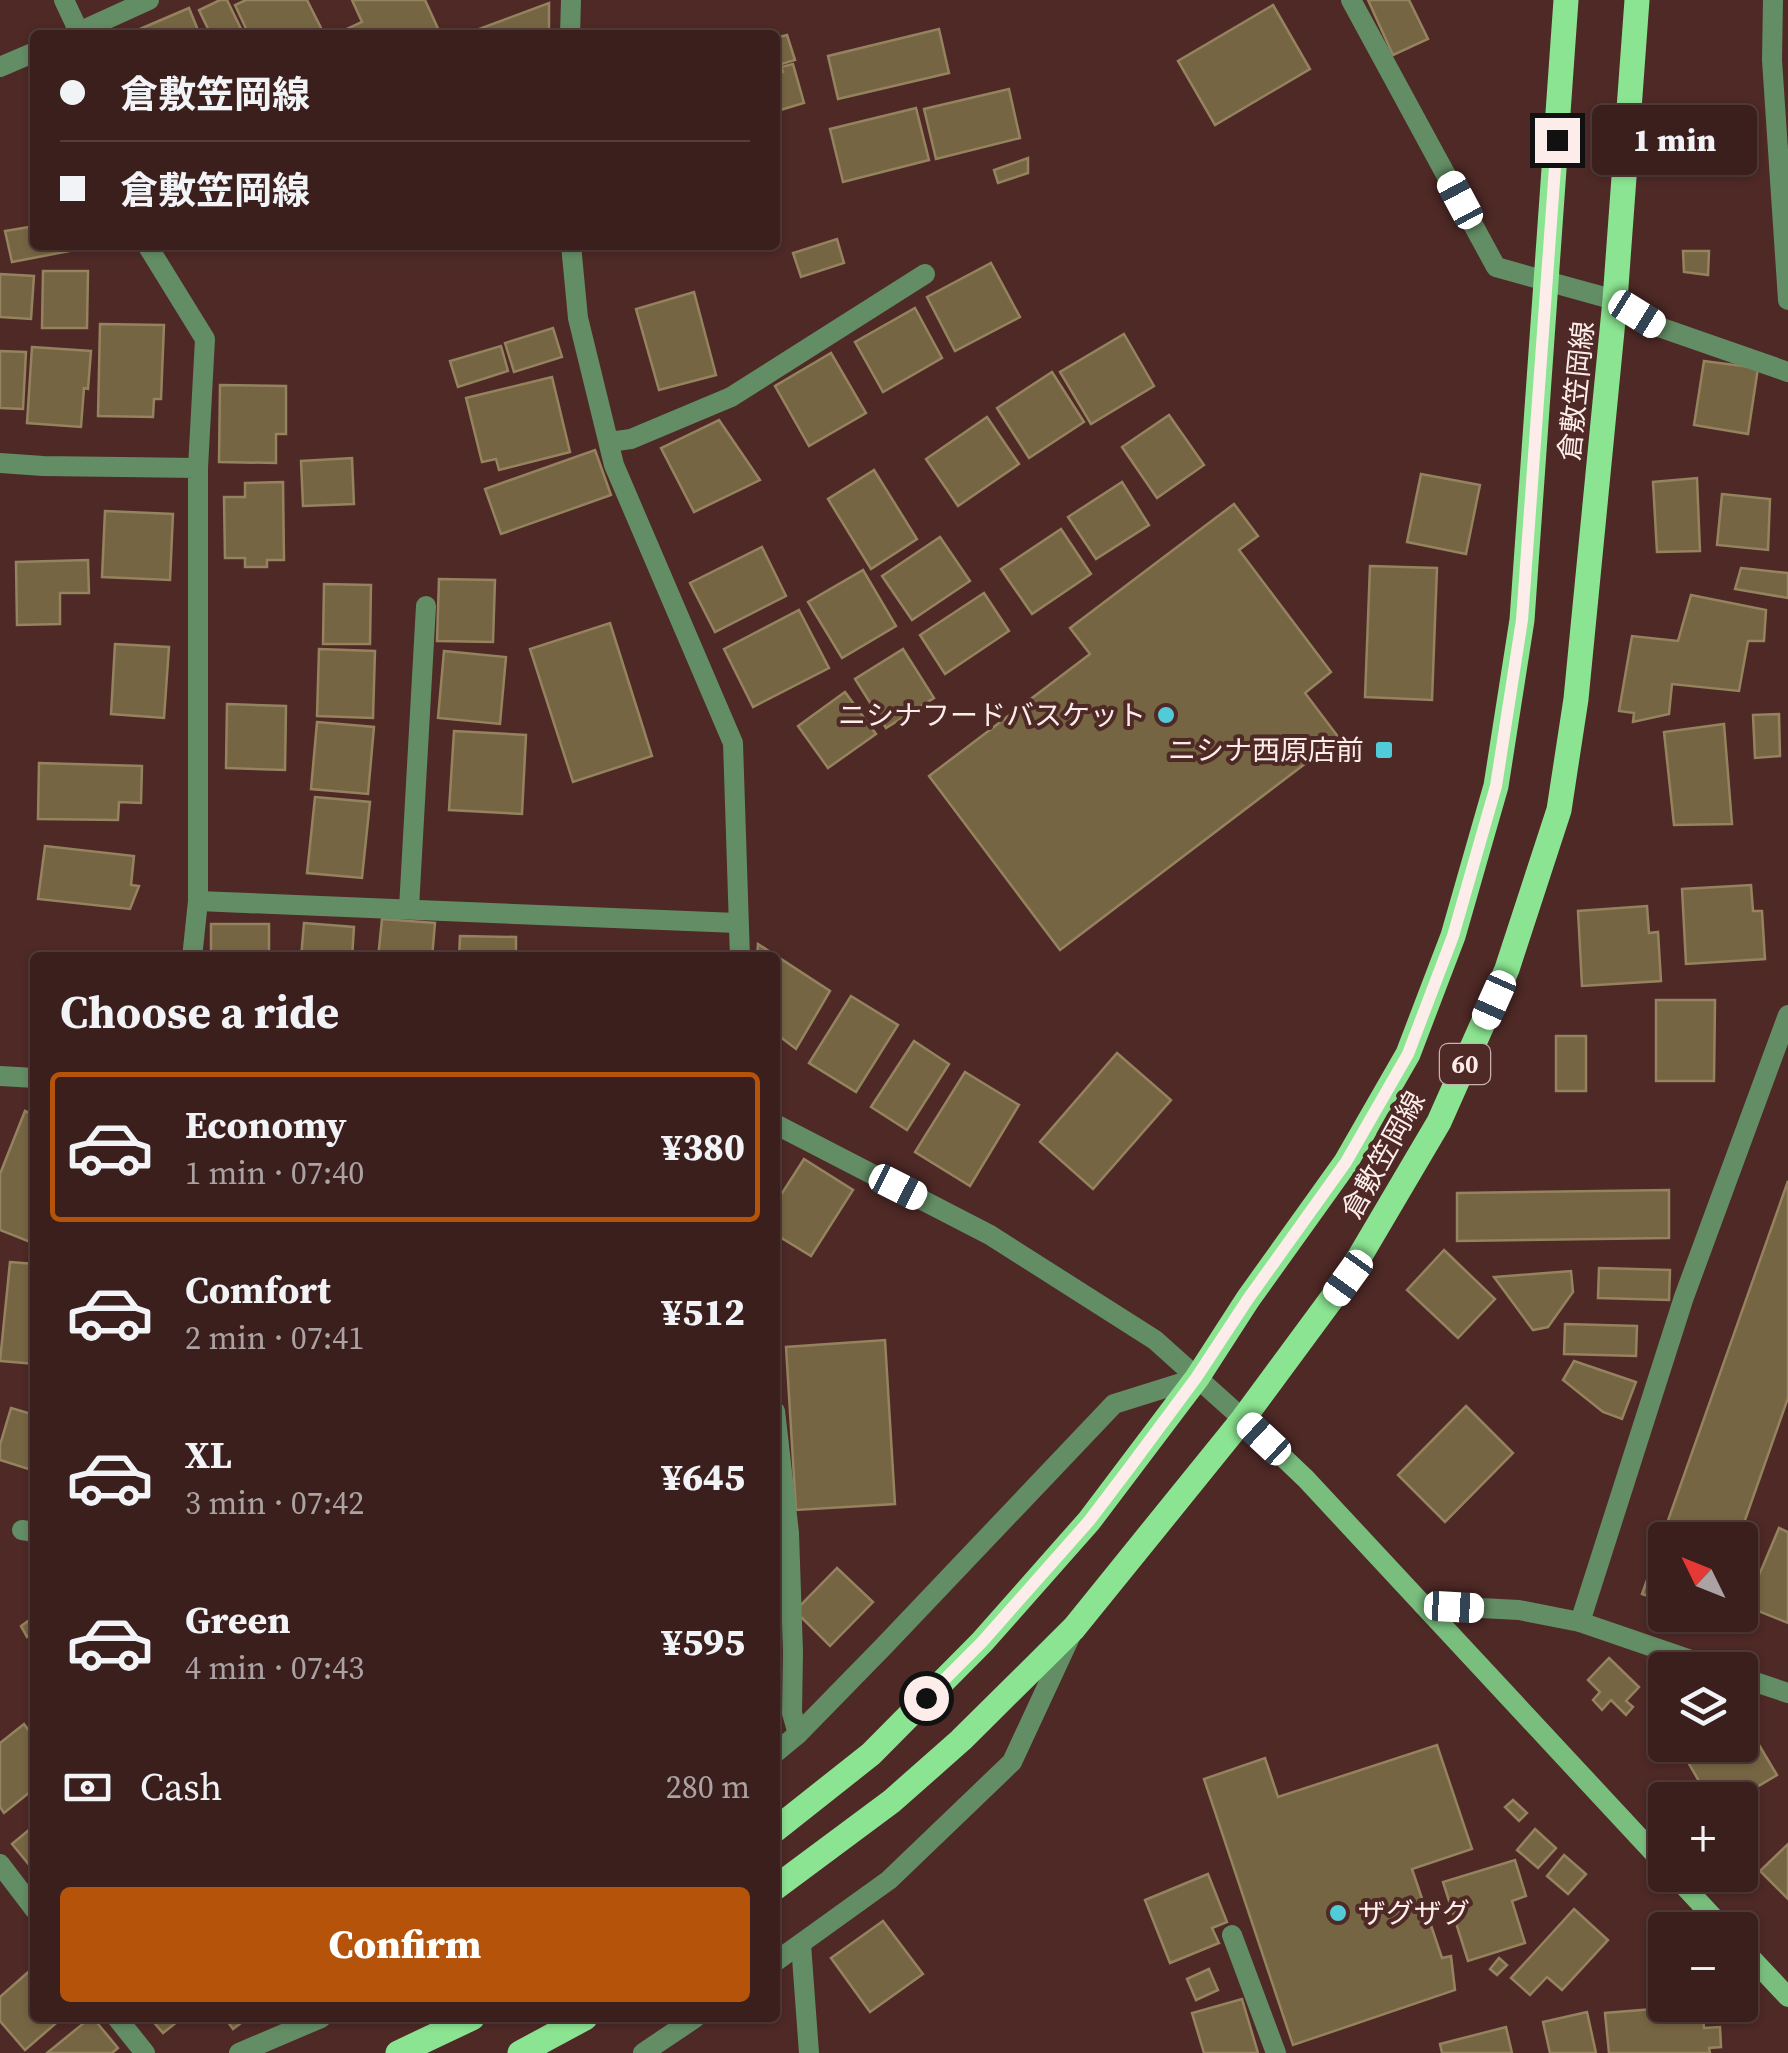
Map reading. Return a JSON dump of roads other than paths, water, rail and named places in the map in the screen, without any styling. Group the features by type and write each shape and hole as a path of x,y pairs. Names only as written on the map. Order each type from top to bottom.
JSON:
{"main road":[{"name":"倉敷笠岡線","path":"780,1826 871,1754 982,1642 1089,1521 1196,1378 1346,1162 1408,1054 1453,936 1496,786 1522,620 1566,0"},
{"name":"倉敷笠岡線","path":"780,1884 906,1788 1074,1628 1242,1419 1348,1278 1438,1122 1507,969 1559,810 1576,699 1614,300 1637,0"},
{"path":"398,2053 464,2022"},
{"path":"525,2050 578,2022"}],"street":[{"path":"64,0 75,30"},
{"path":"83,30 149,0"},
{"path":"570,30 571,0"},
{"path":"1351,0 1496,267 1614,300 1659,327 1788,372"},
{"path":"1773,0 1772,60 1788,300"},
{"path":"0,68 30,54"},
{"path":"149,250 205,339 198,468 198,900 193,952"},
{"path":"571,250 578,318 614,465 733,743 739,952"},
{"path":"609,442 631,440 730,397 926,274"},
{"path":"0,463 198,468"},
{"path":"409,908 426,606"},
{"path":"198,900 737,923"},
{"path":"1580,1622 1684,1297 1788,1015"},
{"path":"0,1076 30,1078"},
{"path":"780,1127 990,1234 1155,1340 1306,1479 1648,1847"},
{"path":"780,1749 1114,1404 1196,1378"},
{"path":"780,1455 789,1533 792,1713 798,1734"},
{"path":"1422,1605 1518,1610 1580,1622 1668,1652"},
{"path":"780,1959 888,1880 1012,1762 1074,1628"},
{"path":"1758,1683 1788,1693"},
{"path":"0,1864 30,1903"},
{"path":"1690,1892 1709,1912"},
{"path":"1232,1935 1276,2053"},
{"path":"802,1944 809,2053"},
{"path":"1758,1965 1788,1997"},
{"path":"121,2022 144,2053"},
{"path":"238,2053 312,2022"},
{"path":"643,2053 689,2022"}],"place":[{"name":"ニシナフードバスケット","path":"1166,715"},
{"name":"ニシナ西原店前","path":"1384,750"},
{"name":"ザグザグ","path":"1338,1913"}]}
